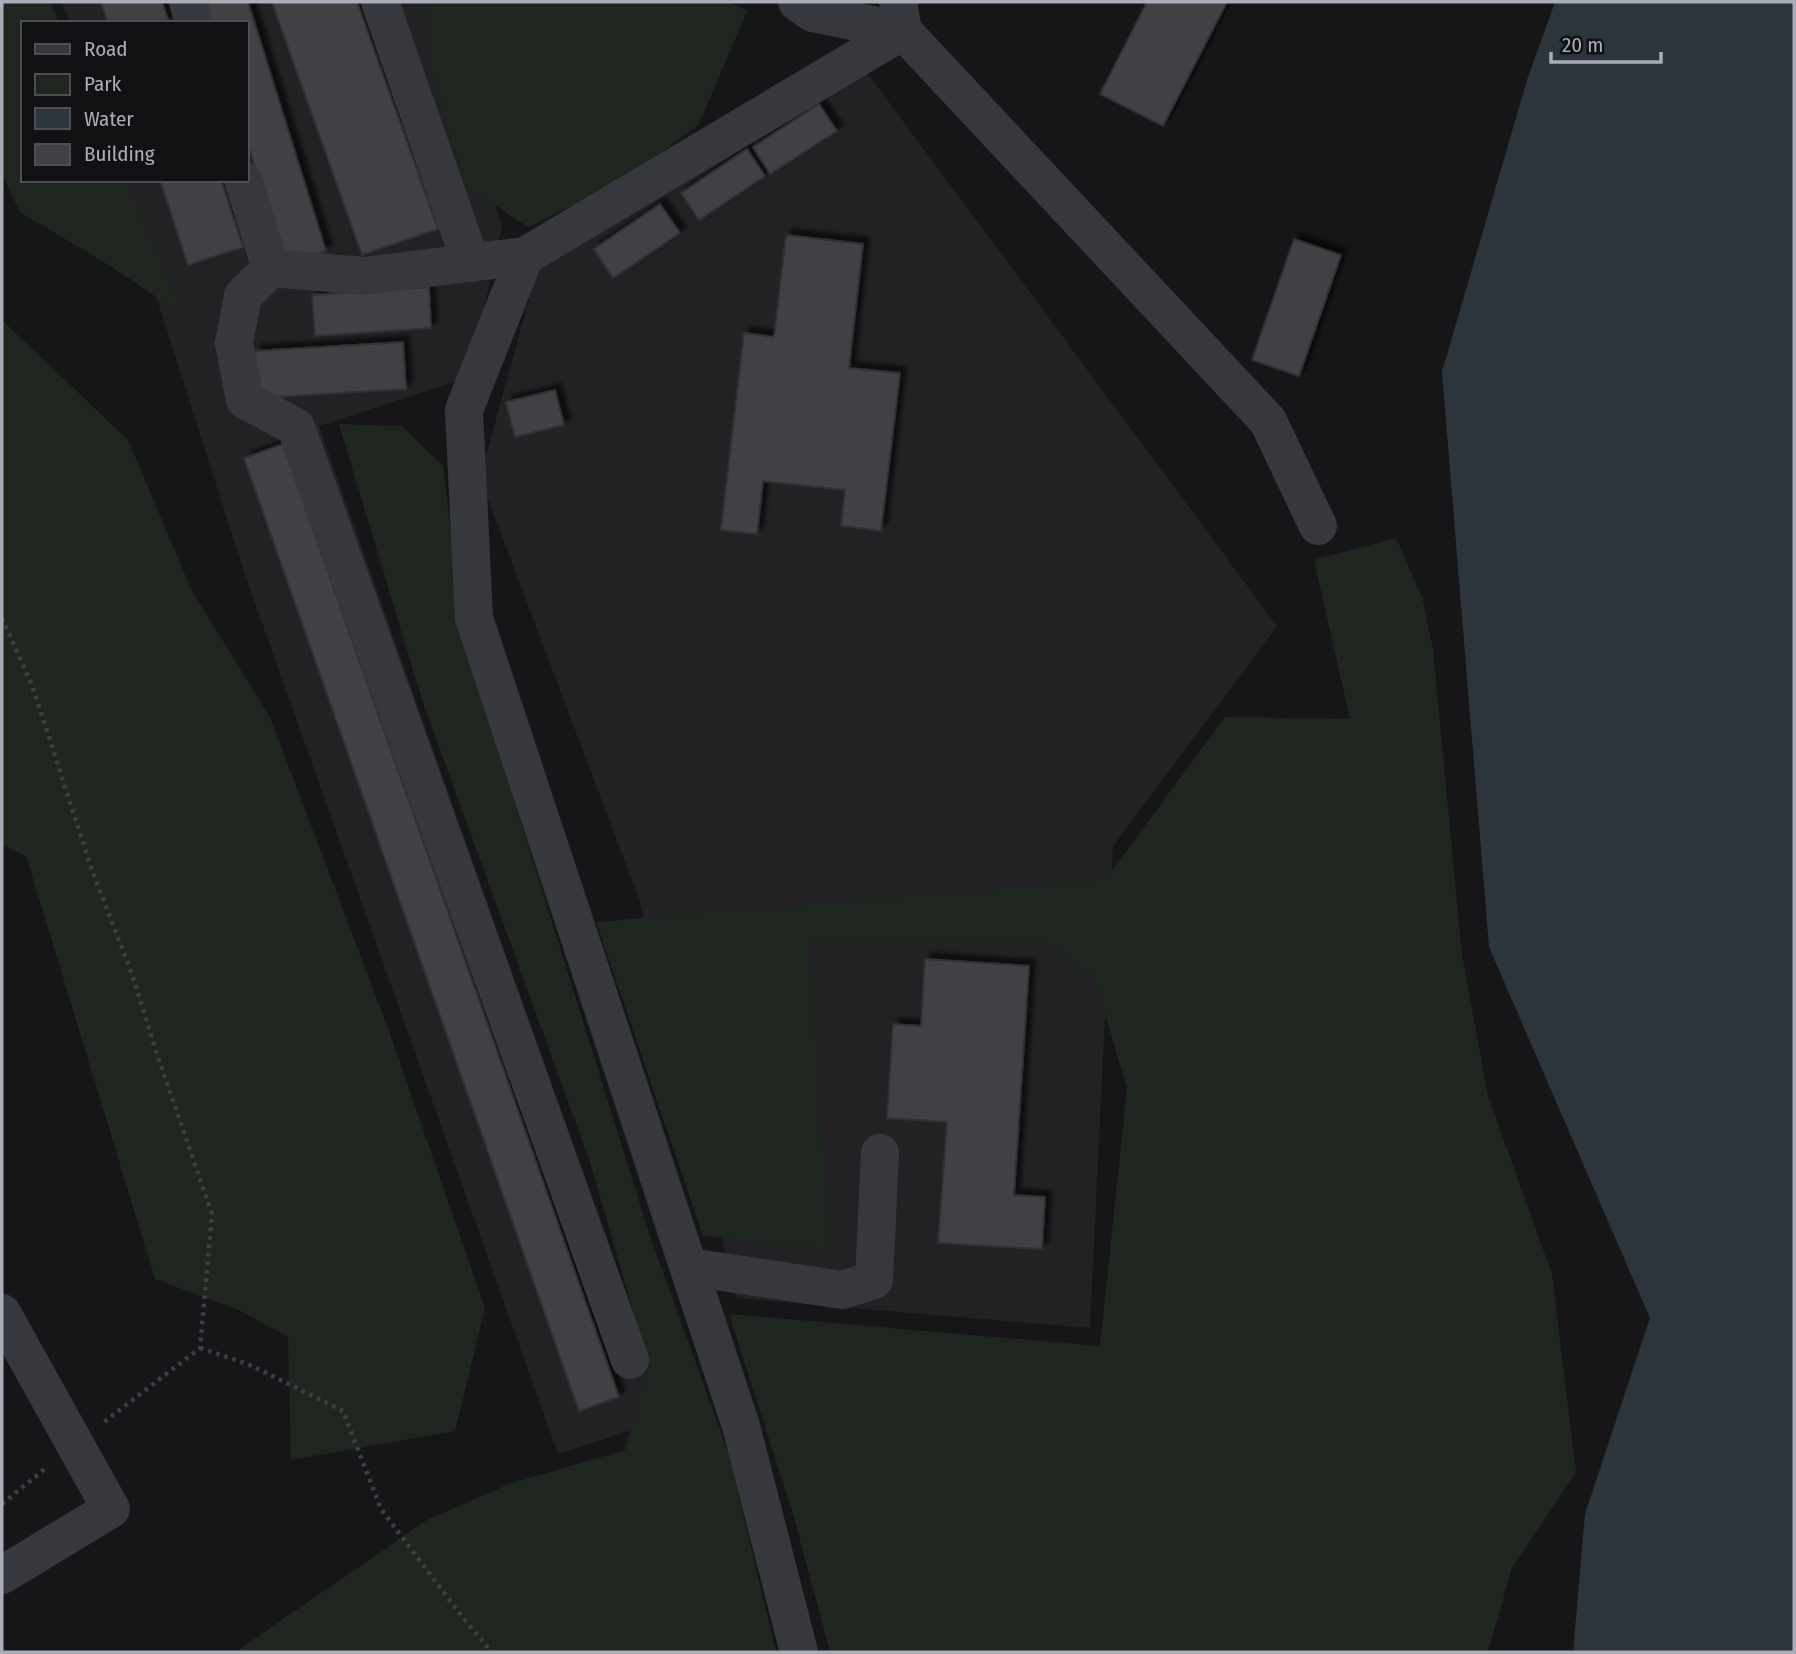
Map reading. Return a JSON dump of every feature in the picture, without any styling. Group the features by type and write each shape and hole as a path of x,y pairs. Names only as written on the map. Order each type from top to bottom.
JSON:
{"street":[{"path":"188,2 193,21"},
{"path":"380,2 471,263"},
{"path":"797,2 813,13 900,16 1268,421 1318,526"},
{"path":"630,1360 296,427 245,400 234,344 243,296 271,268 364,276 525,256 900,16"},
{"path":"244,182 271,268"},
{"path":"525,256 464,410 474,618 741,1426 799,1652"},
{"path":"689,1267 842,1290 874,1280 880,1153"},
{"path":"2,1313 111,1509 2,1575"}],"path":[{"path":"2,618 32,685 93,873 132,974 212,1214 200,1348 2,1504"},
{"path":"200,1348 247,1364 343,1411 381,1509 492,1652"}],"shaded area":[{"path":"62,2 429,2 502,226 469,377 319,426 669,1418 558,1454 245,575 120,182 248,182 248,21 68,21"},
{"path":"865,70 1277,626 1113,846 1090,1328 736,1298 639,899 480,478 537,270"}],"green space":[{"path":"2,2 51,2 58,21 21,21 21,182 126,182 183,315 112,267 20,212 2,174"},
{"path":"427,2 730,2 747,11 699,124 625,180 528,227 466,186 432,67"},
{"path":"2,320 128,440 192,591 270,717 389,1031 485,1308 455,1431 291,1460 288,1337 241,1311 155,1279 26,856 2,845"},
{"path":"339,424 402,426 443,466 464,640 650,1236 729,1455 776,1652 235,1652 427,1520 509,1484 625,1450 649,1366 590,1162 422,700"},
{"path":"1396,538 1422,597 1433,649 1462,955 1488,1096 1552,1274 1576,1472 1512,1568 1488,1652 830,1652 793,1514 729,1314 1100,1346 1127,1088 1094,978 1052,943 808,942 830,1249 703,1236 596,922 1105,880 1225,717 1350,719 1314,560"}],"water":[{"path":"1555,2 1794,2 1794,1652 1573,1652 1585,1514 1650,1318 1489,947 1442,372 1527,80"}],"building":[{"path":"101,2 162,2 168,21 107,21"},
{"path":"203,2 248,2 326,251 285,263 248,144 248,21 209,21"},
{"path":"272,2 357,2 438,229 362,255"},
{"path":"1147,2 1227,2 1163,126 1100,94"},
{"path":"819,104 837,131 770,174 753,147"},
{"path":"747,149 765,176 699,220 681,193"},
{"path":"161,182 222,182 243,247 188,265"},
{"path":"660,204 680,233 613,278 594,249"},
{"path":"786,235 863,244 849,368 900,373 881,531 841,526 845,490 763,481 757,534 721,530 744,333 774,337"},
{"path":"1294,239 1341,255 1299,376 1252,360"},
{"path":"429,287 431,328 315,336 312,295"},
{"path":"403,342 406,389 257,398 255,351"},
{"path":"555,390 564,425 515,437 506,402"},
{"path":"283,444 619,1397 579,1411 244,458"},
{"path":"925,959 1029,966 1014,1195 1045,1197 1042,1249 938,1243 947,1122 887,1118 893,1024 921,1026"}]}
